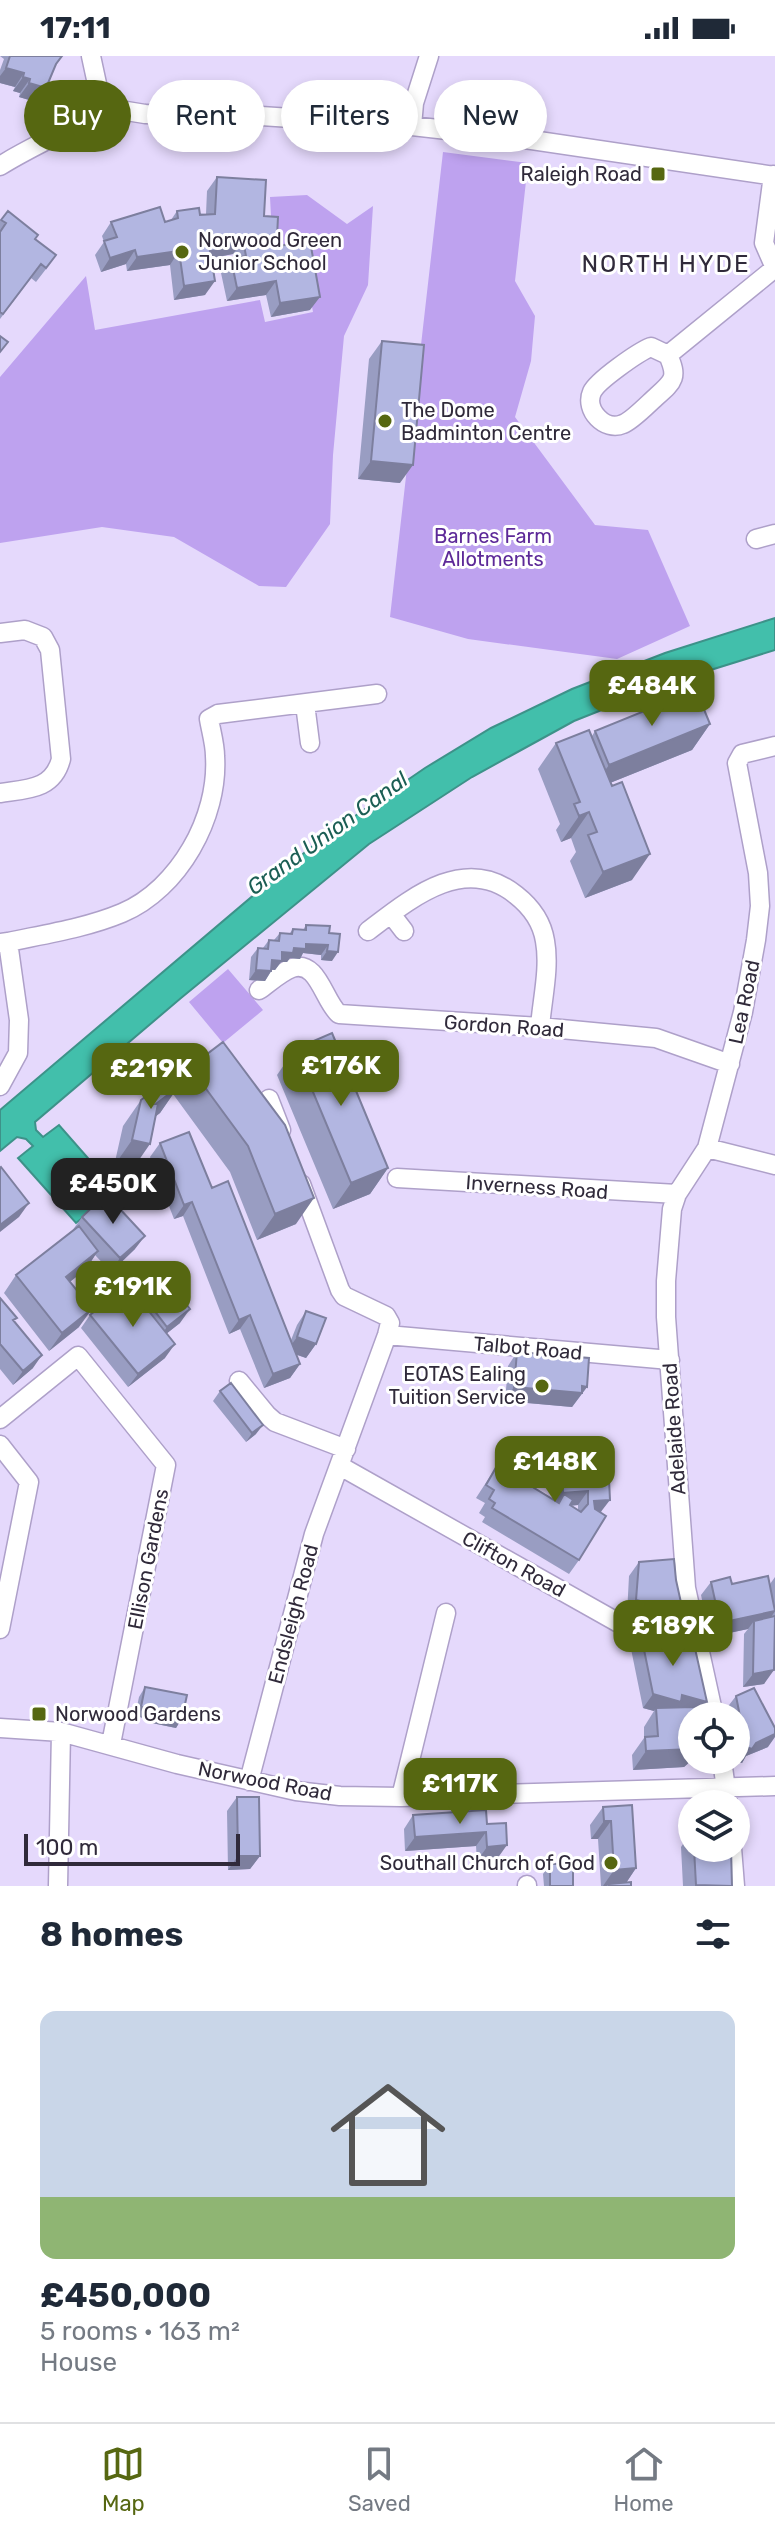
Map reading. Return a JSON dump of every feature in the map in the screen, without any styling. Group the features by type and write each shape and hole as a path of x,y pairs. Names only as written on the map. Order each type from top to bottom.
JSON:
{"street":[{"path":"91,56 96,80"},
{"path":"418,90 429,56"},
{"path":"131,112 281,117"},
{"path":"418,127 774,175 764,243 775,268 668,355"},
{"path":"0,166 24,152"},
{"path":"651,347 668,355 675,370 672,383 623,424 607,425 595,416 589,403 593,390 637,353 651,347"},
{"path":"756,539 775,534"},
{"path":"0,633 25,630 43,637 50,650 61,759 58,772 46,783 0,793"},
{"path":"0,1086 18,1053 19,1020 4,942 83,926 125,912 159,889 182,862 201,829 212,793 216,757 209,719 218,714 377,694"},
{"path":"305,704 310,743"},
{"name":"Lea Road","path":"707,1148 751,973 760,906 755,846 738,758 742,754 775,746"},
{"path":"368,931 428,889 447,881 468,878 488,880 507,888 526,903 539,921 545,941 540,1027"},
{"path":"391,914 404,931"},
{"name":"Gordon Road","path":"259,990 290,968 302,966 313,971 331,1008 339,1014 656,1038 730,1064"},
{"path":"269,1099 286,1143"},
{"path":"707,1148 775,1165"},
{"name":"Adelaide Road","path":"707,1148 677,1194 672,1209 666,1281 683,1559 696,1642 711,1702"},
{"path":"297,1173 340,1290 387,1326"},
{"name":"Inverness Road","path":"397,1178 677,1194"},
{"name":"Talbot Road","path":"387,1326 670,1360"},
{"name":"Endsleigh Road","path":"249,1781 314,1534 387,1326"},
{"name":"Ellison Gardens","path":"0,1419 78,1356 166,1465 111,1744"},
{"path":"239,1381 275,1422 346,1450"},
{"path":"0,1445 29,1482 0,1629"},
{"name":"Clifton Road","path":"346,1450 617,1622 678,1642 696,1642"},
{"path":"401,1797 446,1613"},
{"name":"Norwood Road","path":"0,1728 61,1732 249,1781 340,1796 401,1797 531,1791 678,1795"},
{"path":"58,1886 61,1732"},
{"name":"Norwood Road","path":"750,1791 775,1786"},
{"path":"733,1862 735,1886"}],"green space":[{"name":"Barnes Farm Allotments","path":"443,152 528,163 515,281 535,316 531,361 515,417 595,525 648,530 690,626 617,659 468,639 390,617"},
{"path":"307,195 347,224 373,206 368,285 344,336 330,524 286,587 259,586 174,537 102,527 0,543 0,377 86,276 95,330 260,300 265,322 313,312 302,251 273,254 270,197"},
{"path":"228,969 263,1010 223,1043 189,1002"}],"shaded area":[{"path":"775,618 775,650 672,682 574,721 472,777 369,844 35,1122 36,1130 43,1137 59,1125 94,1165 84,1175 101,1196 95,1200 78,1180 75,1182 90,1212 76,1223 18,1158 33,1146 26,1139 17,1137 0,1151 0,1110 320,840 425,768 491,728 572,689 665,653"}],"building":[{"path":"10,56 62,56 49,80 30,80 23,77 24,73 6,68"},
{"name":"Norwood Green Junior School","path":"217,177 266,180 264,216 278,217 277,237 270,236 272,247 310,241 320,297 280,303 276,281 237,288 231,259 246,256 243,240 217,245 218,250 210,251 215,281 184,286 179,251 137,257 135,250 110,258 104,241 117,237 111,222 160,207 165,222 178,218 177,211 199,208 200,215 215,214"},
{"path":"8,211 38,235 35,239 56,255 46,268 41,264 3,314 0,312 0,232 6,223 1,220"},
{"path":"0,336 8,342 0,352"},
{"name":"The Dome Badminton Centre","path":"382,341 424,345 413,465 371,461"},
{"path":"696,690 710,724 609,765 595,731"},
{"path":"589,730 612,786 622,782 650,854 603,872 588,835 597,832 589,812 579,816 574,804 580,802 556,743"},
{"path":"306,925 330,926 329,933 340,934 338,952 327,951 328,945 306,944 306,949 294,948 293,953 282,952 282,961 272,960 271,971 256,970 258,948 268,949 269,940 279,941 280,933 292,934 293,929 306,930"},
{"path":"332,1033 388,1168 351,1183 295,1049"},
{"path":"223,1042 285,1125 314,1198 275,1214 248,1146 190,1067"},
{"path":"171,1077 178,1087 156,1104 150,1144 132,1140 141,1100"},
{"path":"189,1132 212,1188 228,1181 300,1364 273,1374 250,1315 239,1320 192,1202 184,1205 160,1143"},
{"path":"0,1168 29,1203 0,1225"},
{"path":"106,1194 145,1236 120,1258 82,1217"},
{"path":"79,1226 98,1251 66,1277 92,1309 62,1333 16,1275"},
{"path":"135,1263 151,1284 163,1275 190,1309 167,1327 124,1271"},
{"path":"128,1285 175,1344 138,1374 90,1315"},
{"path":"0,1298 17,1318 13,1320 42,1355 23,1371 0,1344"},
{"path":"306,1311 326,1318 316,1344 297,1337"},
{"path":"517,1352 589,1358 587,1387 582,1386 582,1393 514,1387"},
{"path":"231,1383 263,1425 252,1433 220,1391"},
{"path":"608,1459 610,1500 594,1501 595,1509 606,1516 579,1560 492,1508 495,1503 489,1499 494,1490 486,1485 498,1464 528,1482 533,1476 539,1480 534,1488 559,1503 564,1494 573,1500 570,1505 581,1512 588,1504 588,1491 561,1493 561,1462"},
{"path":"674,1559 682,1607 668,1608 636,1600 639,1562"},
{"path":"768,1576 775,1611 720,1623 711,1582 730,1577 732,1584"},
{"path":"775,1616 774,1670 753,1674 754,1621"},
{"path":"640,1630 694,1644 707,1702 682,1695 681,1702 653,1694"},
{"path":"145,1687 187,1695 182,1718 141,1707"},
{"path":"754,1688 775,1728 775,1734 756,1743 752,1749 750,1702 737,1702 736,1696"},
{"path":"678,1707 678,1750 646,1751 645,1737 658,1736 656,1708"},
{"path":"237,1797 259,1797 260,1856 238,1856"},
{"path":"632,1805 636,1868 614,1870 611,1821 604,1821 603,1807"},
{"path":"486,1810 487,1824 506,1823 507,1845 487,1847 486,1832 415,1837 413,1815"},
{"path":"695,1862 731,1862 732,1886 696,1885"},
{"path":"550,1864 573,1864 573,1886 550,1886"},
{"path":"631,1882 631,1886 609,1886 609,1884"}],"place":[{"name":"Raleigh Road","path":"658,174"},
{"name":"Norwood Green Junior School","path":"182,252"},
{"name":"The Dome Badminton Centre","path":"385,421"},
{"name":"EOTAS Ealing Tuition Service","path":"542,1386"},
{"name":"Norwood Gardens","path":"39,1714"},
{"name":"Southall Church of God","path":"611,1863"}],"district":[{"name":"NORTH HYDE","path":"666,264"}],"water label":[{"name":"Grand Union Canal","path":"327,833"}]}
